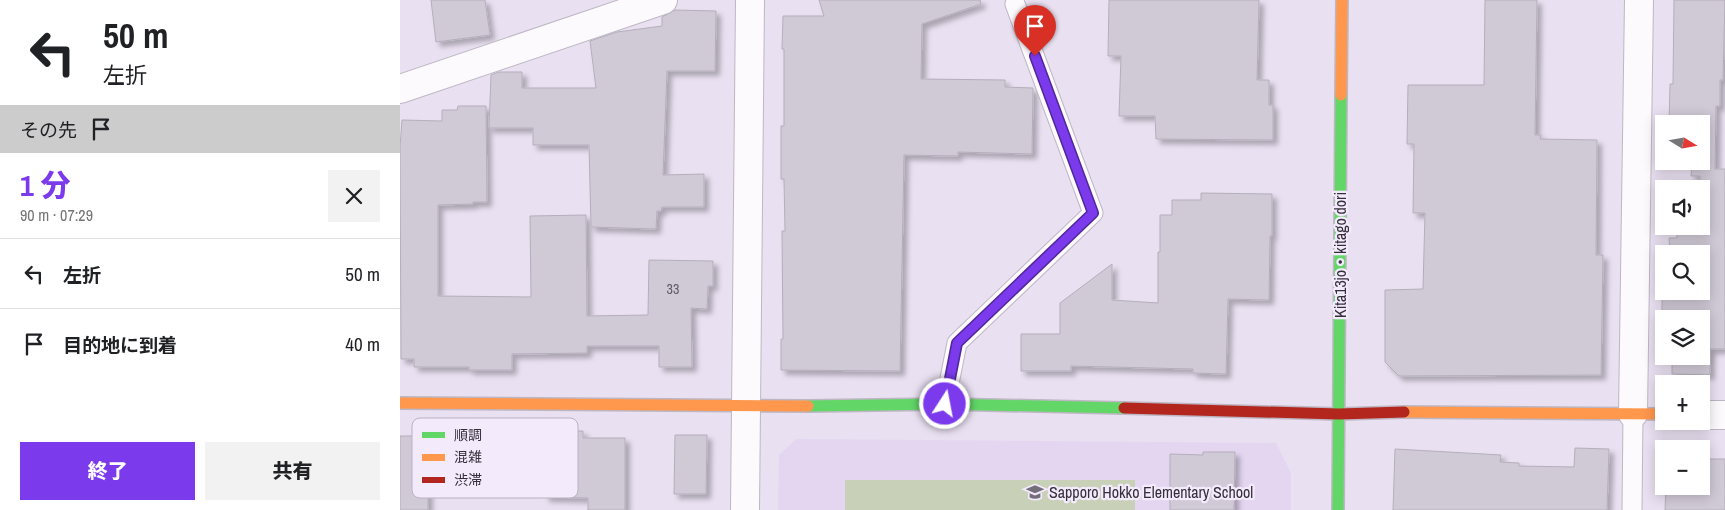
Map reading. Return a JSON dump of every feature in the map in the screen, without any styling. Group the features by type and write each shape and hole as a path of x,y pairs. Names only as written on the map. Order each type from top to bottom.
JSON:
{"street":[{"path":"400,89 663,0"},
{"path":"745,510 750,0"},
{"name":"Kita13jo・kitago dori","path":"1338,510 1342,0"},
{"path":"1633,414 1639,0"},
{"path":"400,403 945,404 1339,414 1404,412 1655,414"},
{"path":"1710,415 1725,415"}],"lane":[{"path":"945,404 957,343 1093,213 1015,4"},
{"path":"1632,510 1633,414"}],"shaded area":[{"name":"Sapporo Hokko Elementary School","path":"796,439 1276,443 1291,473 1291,510 778,510 779,455"}],"green space":[{"path":"845,480 1135,480 1135,510 845,510"}],"building":[{"path":"431,0 485,0 490,35 436,42"},
{"path":"819,0 980,0 981,4 922,24 921,79 1005,80 1005,87 1033,88 1032,154 958,152 958,156 904,155 900,371 781,370 781,339 783,339 782,231 785,231 784,179 781,179 781,126 784,126 783,16 824,16"},
{"path":"1109,0 1259,0 1257,80 1269,80 1269,105 1273,105 1273,140 1156,139 1155,116 1119,116 1121,56 1108,56"},
{"path":"1485,0 1537,0 1535,135 1541,135 1540,139 1597,140 1596,255 1603,255 1601,375 1399,376 1385,362 1385,290 1423,289 1425,213 1413,213 1414,144 1407,144 1408,85 1484,85"},
{"path":"1674,0 1725,0 1723,80 1720,80 1720,106 1716,106 1715,169 1725,169 1725,349 1710,349 1710,310 1662,310 1662,300 1710,300 1710,245 1669,245 1669,238 1677,238 1677,235 1710,235 1710,180 1700,180 1700,176 1691,176 1691,170 1710,170 1710,115 1669,115 1670,84 1673,84"},
{"path":"675,10 716,11 715,71 667,71 663,175 704,174 704,207 662,207 661,211 657,211 656,229 591,227 589,145 533,145 533,128 489,128 491,75 499,72 522,72 522,88 596,88 590,41 617,32 662,26 662,17"},
{"path":"458,106 486,106 487,202 438,205 438,296 531,297 530,216 586,215 587,316 648,315 649,260 713,261 713,286 708,286 707,309 691,308 692,367 659,367 659,346 587,346 587,353 512,354 512,370 469,370 469,367 414,367 414,359 401,359 400,147 402,120 442,121 442,110 457,110"},
{"path":"1201,193 1272,194 1269,300 1228,299 1226,374 1193,373 1193,369 1071,366 1071,371 1021,371 1021,334 1060,334 1060,303 1112,264 1112,300 1158,303 1160,215 1172,215 1172,200 1201,200"},
{"path":"1672,365 1710,365 1710,375 1672,374"},
{"path":"578,431 583,431 583,438 625,438 625,510 588,510 588,498 578,498"},
{"path":"675,435 707,435 706,494 674,494"},
{"path":"400,436 412,436 412,498 428,498 428,510 400,510"},
{"path":"1575,448 1609,449 1607,510 1393,510 1395,449 1501,455 1500,462 1519,463 1519,466 1574,467"},
{"path":"1203,452 1235,452 1234,510 1170,510 1170,454 1203,455"},
{"path":"1710,459 1725,459 1725,510 1665,510 1666,495 1710,495"}],"traffic: fast":[{"path":"1338,510 1341,95"},
{"path":"808,406 945,404 1124,408"}],"traffic: slow":[{"path":"1341,95 1342,0"},
{"path":"400,403 808,406"},
{"path":"1404,412 1655,414"}],"traffic: jam":[{"path":"1124,408 1339,414 1404,412"}],"place":[{"name":"Sapporo Hokko Elementary School","path":"1035,492"}],"route":[{"path":"945,404 957,343 1093,213 1035,56"}]}
